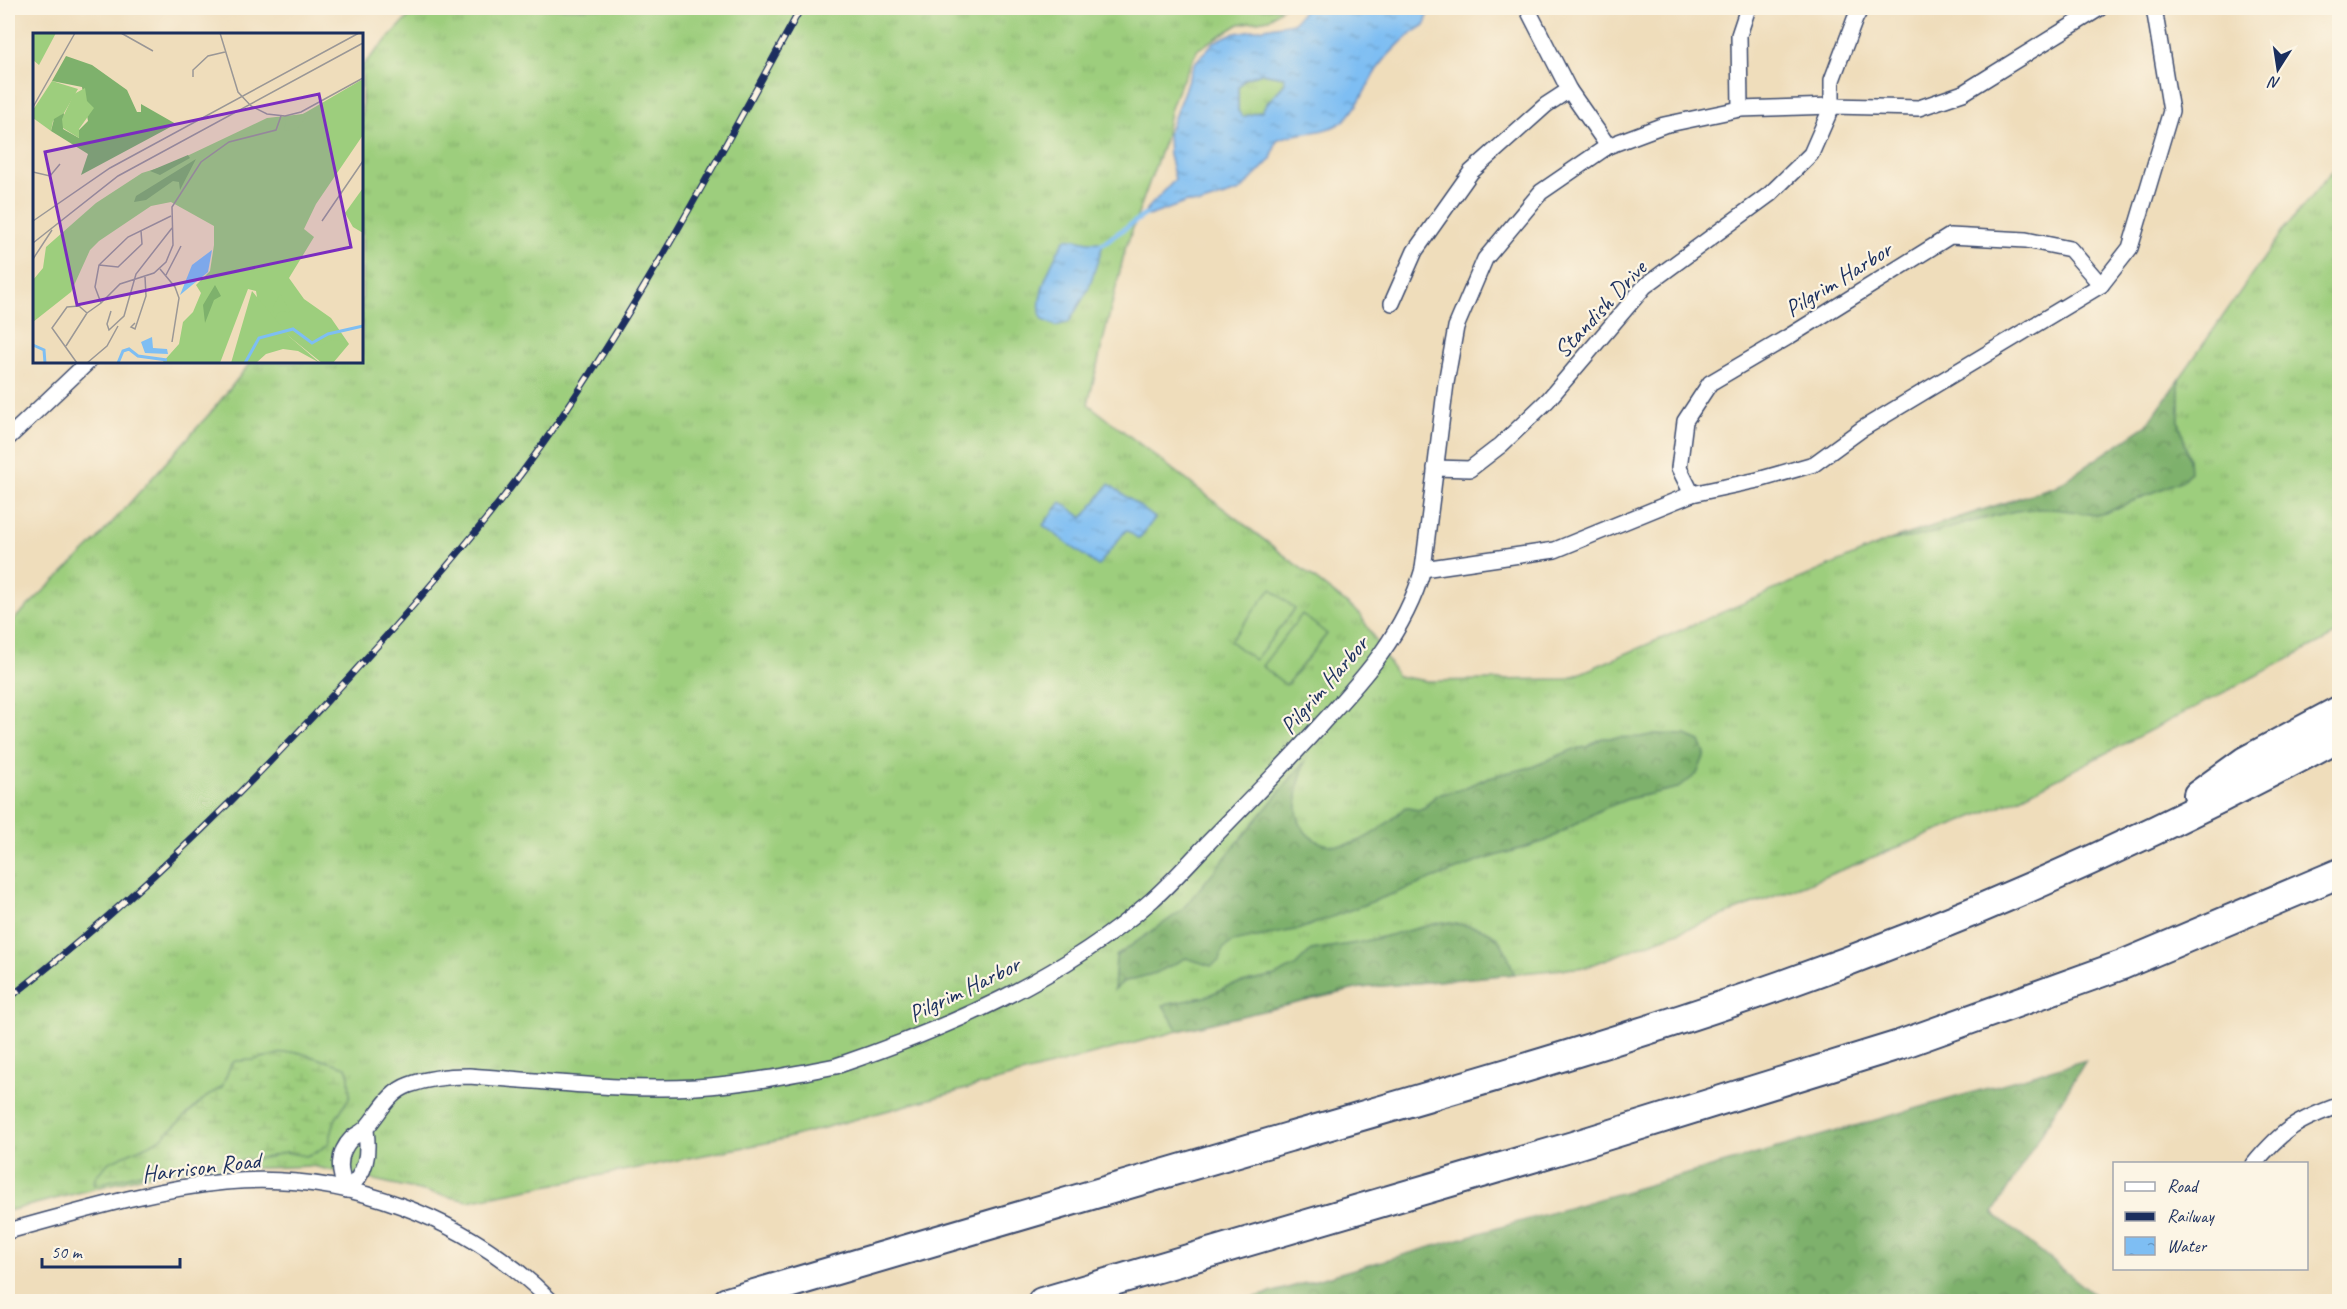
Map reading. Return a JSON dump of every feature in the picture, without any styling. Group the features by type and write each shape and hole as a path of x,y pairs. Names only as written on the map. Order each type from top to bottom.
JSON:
{"highway":[{"path":"2169,823 2198,794 2229,771 2340,710"},
{"path":"728,1302 1568,1056 1706,1011 1924,932 2075,867 2169,823 2340,736"},
{"path":"1042,1302 1531,1158 1899,1045 2122,965 2340,873"}],"street":[{"path":"1527,8 1569,90 1608,146"},
{"path":"1740,109 1739,35 1748,8"},
{"path":"1832,106 1832,80 1854,19 1861,8"},
{"name":"Pilgrim Harbor","path":"347,1190 340,1173 342,1156 351,1140 366,1130 382,1107 398,1090 409,1085 448,1076 469,1076 627,1087 696,1087 742,1082 836,1066 930,1033 1049,973 1120,925 1153,899 1271,779 1372,669 1396,634 1416,595 1423,569 1456,327 1485,259 1541,192 1608,146 1664,125 1740,109 1832,106 1919,108 1963,93 2100,8"},
{"path":"1423,569 1555,550 1692,494 1758,480 1814,464 1862,429 2102,285 2130,248 2171,111 2154,8"},
{"path":"1392,303 1415,251 1471,172 1546,105 1569,90"},
{"name":"Standish Drive","path":"1436,468 1470,469 1502,445 1548,400 1645,286 1770,194 1811,154 1832,106"},
{"name":"Pilgrim Harbor","path":"1692,494 1679,468 1685,421 1710,383 1950,236 2026,240 2070,249 2102,285"},
{"path":"8,438 87,363"},
{"path":"2256,1162 2274,1139 2306,1117 2340,1104"},
{"path":"347,1190 358,1180 363,1171 368,1151 366,1130"},
{"name":"Harrison Road","path":"8,1231 141,1196 225,1182 299,1182 347,1190 402,1205 442,1223 499,1258 547,1296"}],"green space":[{"path":"417,8 1282,8 1269,19 1239,24 1198,49 1178,89 1170,111 1165,139 1125,250 1088,404 1359,613 1397,676 1427,681 1567,679 1890,540 2056,486 2147,425 2284,229 2339,163 2339,633 2015,800 1804,885 1586,967 1360,988 1178,1031 776,1141 468,1201 312,1166 159,1172 8,1211 8,625 92,545 212,411 250,363 363,363 363,65"},
{"path":"1261,73 1284,77 1285,83 1262,111 1243,117 1238,112 1238,87 1245,79"},
{"path":"2179,379 2179,421 2190,472 2183,480 2096,515 2057,510 2027,510 2001,514 1922,535 1890,540 2056,486 2147,425"},
{"path":"1271,589 1295,609 1255,660 1230,641"},
{"path":"1302,614 1327,634 1286,685 1262,666"},
{"path":"1656,734 1686,735 1700,741 1705,754 1697,774 1678,788 1628,799 1600,810 1546,841 1483,860 1300,929 1232,942 1223,949 1219,961 1211,966 1186,958 1156,973 1123,982 1114,990 1116,956 1181,911 1305,761 1297,800 1298,817 1302,827 1308,835 1325,844 1345,845 1363,839 1376,831 1405,807 1418,810 1425,807 1436,795 1459,790 1489,777 1532,767 1574,749 1587,747 1602,738 1640,737"},
{"path":"1443,922 1471,926 1497,938 1504,947 1514,974 1360,988 1178,1031 1163,1005 1205,997 1228,986 1275,976 1295,966 1311,950 1357,943"},
{"path":"297,1052 346,1067 349,1076 350,1096 335,1120 329,1143 317,1152 306,1156 285,1152 240,1161 157,1169 94,1185 95,1177 109,1162 163,1137 205,1098 222,1087 231,1064 235,1061"},
{"path":"2086,1060 1993,1213 2102,1301 1242,1301"}],"water":[{"path":"1306,8 1430,8 1425,25 1388,55 1356,107 1345,120 1324,130 1277,140 1271,159 1240,191 1200,204 1187,202 1149,216 1145,212 1175,179 1169,155 1168,134 1194,64 1214,42 1231,34 1293,23","holes":["1261,73 1284,77 1285,83 1262,111 1243,117 1238,111 1238,87 1245,79"]},
{"path":"1066,239 1099,242 1102,248 1088,290 1069,322 1056,326 1043,319 1040,302 1046,278"},
{"path":"1109,484 1155,518 1139,539 1126,530 1098,566 1043,525 1061,502 1083,518"}],"waterway":[{"path":"1102,244 1146,214"}],"railway":[{"path":"8,999 107,917 247,785 379,644 499,503 564,413 627,314 687,213 801,8"}]}
